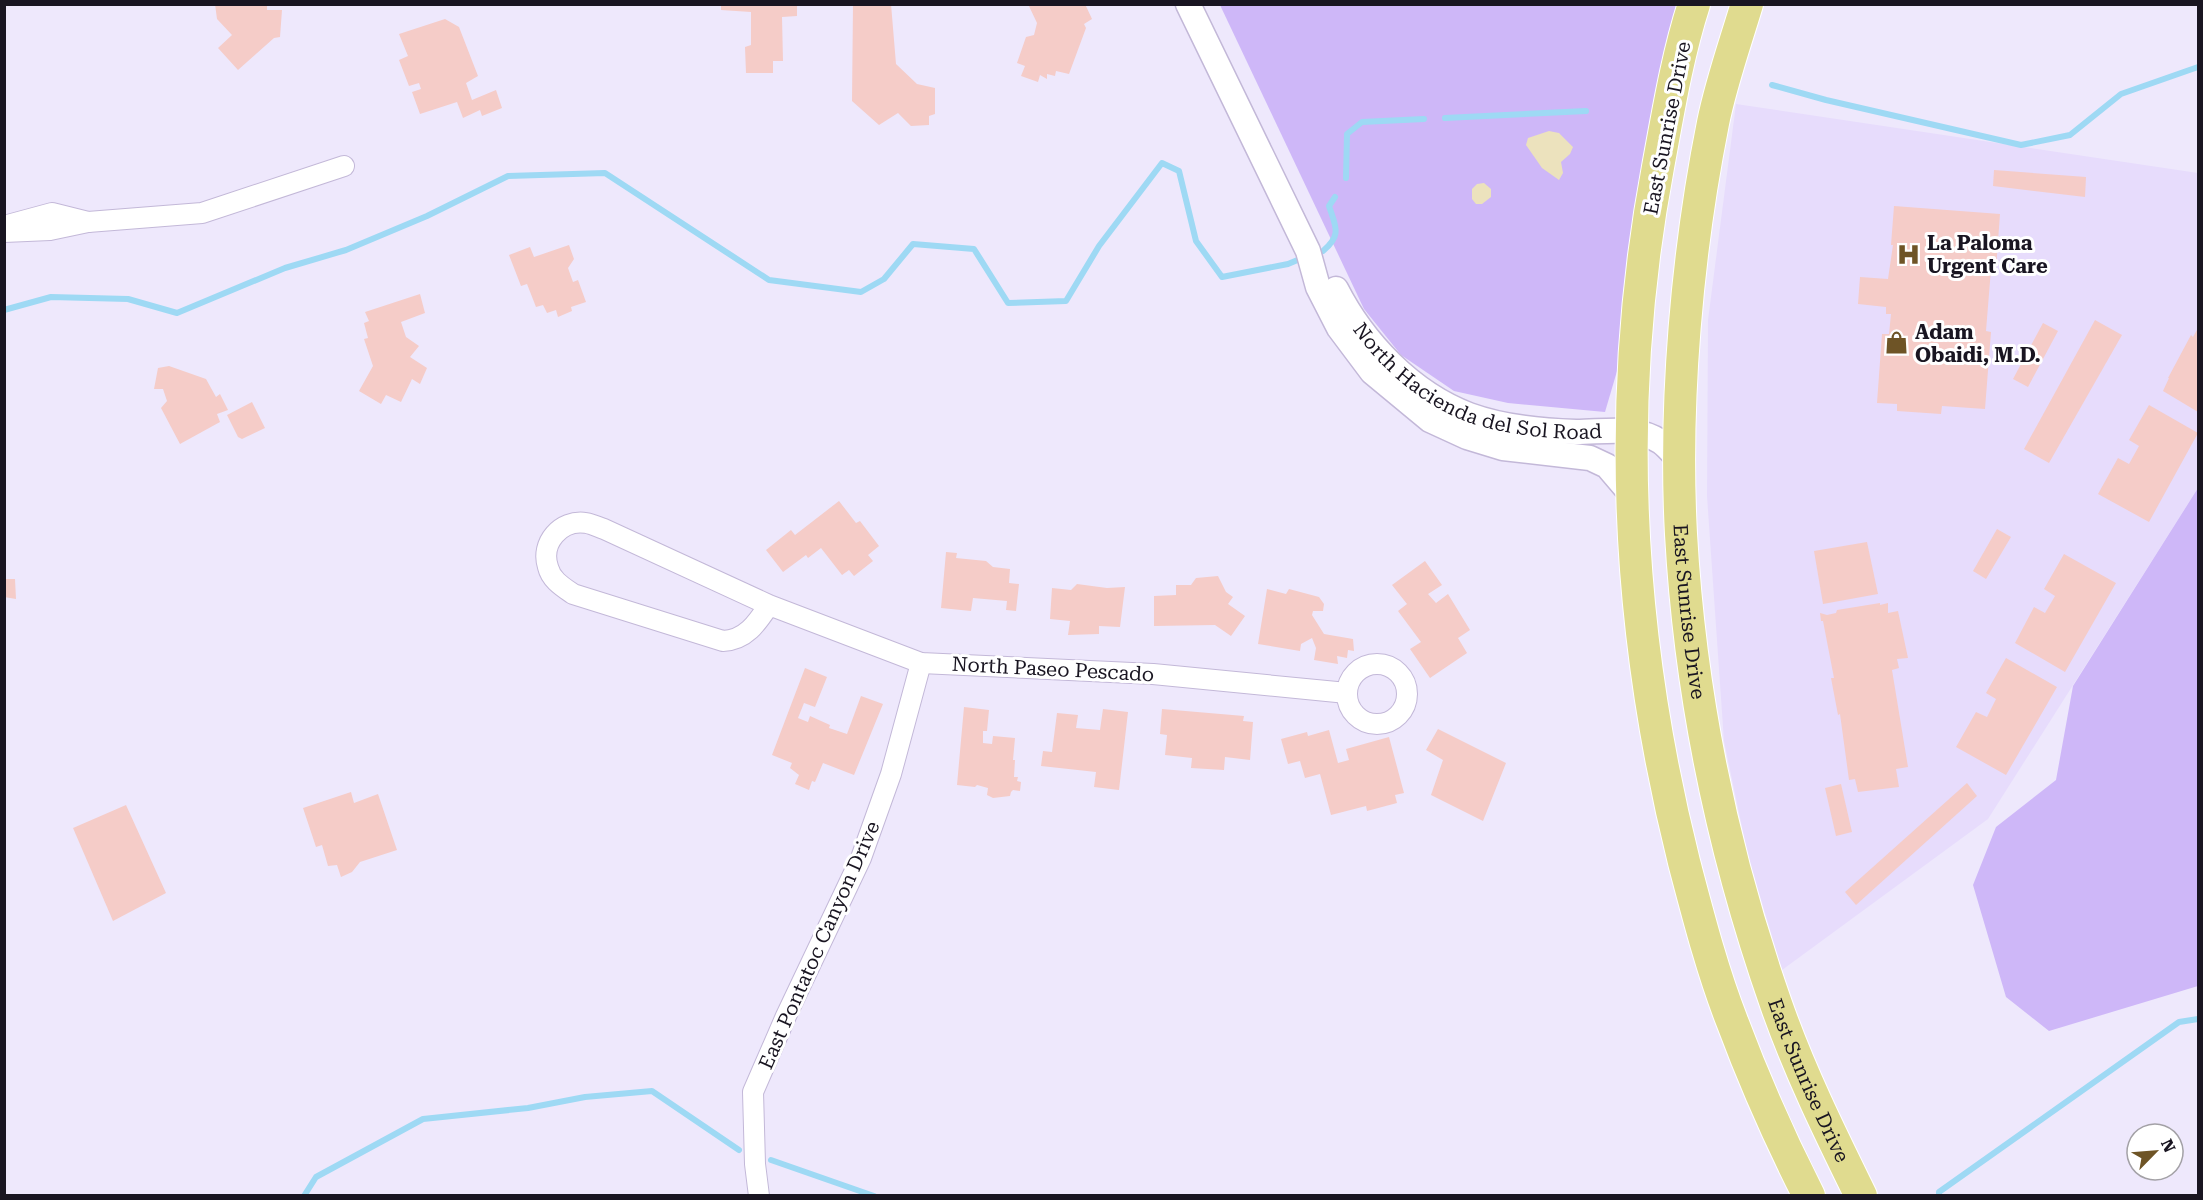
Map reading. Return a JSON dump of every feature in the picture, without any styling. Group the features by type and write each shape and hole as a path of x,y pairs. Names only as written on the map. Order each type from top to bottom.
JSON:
{"main road":[{"name":"East Sunrise Drive","path":"1694,4 1668,111 1637,303 1630,493 1640,628 1651,707 1668,796 1695,905 1731,1018 1762,1096 1809,1196"},
{"name":"East Sunrise Drive","path":"1747,4 1713,121 1687,298 1680,462 1683,557 1689,629 1701,712 1730,854 1776,1005 1809,1085 1861,1196"},
{"path":"1731,1018 1776,1005"}],"street":[{"name":"North Hacienda del Sol Road","path":"1188,4 1308,251 1318,287 1339,328 1372,372 1430,420 1467,437 1503,448 1590,458 1607,466 1630,493"},
{"path":"4,232 50,230 88,222 202,213 344,166"},
{"path":"4,226 52,213 88,222"},
{"name":"North Hacienda del Sol Road","path":"1308,251 1329,275 1361,331 1382,355 1433,398 1468,415 1499,423 1576,432 1631,430 1661,442 1680,462"},
{"name":"North Paseo Pescado","path":"769,605 747,633 739,638 723,641 573,594 558,585 548,569 546,554 548,541 560,529 573,523 587,523 769,605 921,663 1153,674 1347,693"},
{"name":"East Pontatoc Canyon Drive","path":"759,1196 755,1164 753,1092 786,1016 861,858 891,774 921,663"}],"shaded area":[{"path":"1220,5 1694,5 1637,303 1605,412 1508,403 1454,391 1401,355 1364,309"},
{"path":"1736,104 2198,173 2198,488 1988,819 1782,970 1748,856 1724,741 1707,496 1708,320"},
{"path":"2198,488 2198,986 2049,1031 2006,997 1973,885 1996,827 2056,780 2073,686"}],"sand":[{"path":"1549,131 1559,133 1573,147 1570,154 1561,162 1563,173 1559,180 1542,168 1526,145 1528,138"},
{"path":"1484,183 1491,189 1491,197 1482,204 1476,204 1472,199 1472,189 1477,184"}],"building":[{"path":"215,4 267,4 267,10 282,10 280,37 274,38 238,70 218,48 232,35 217,19"},
{"path":"853,4 891,4 896,64 917,84 935,88 935,114 929,116 929,125 911,126 898,113 879,125 852,101"},
{"path":"1028,4 1085,4 1092,19 1084,24 1086,28 1069,74 1056,71 1055,76 1047,74 1047,79 1040,75 1038,82 1021,76 1025,66 1017,63 1026,37 1034,35 1037,23"},
{"path":"721,5 797,5 797,16 782,17 783,61 773,61 773,73 746,73 745,47 751,45 751,12 721,10"},
{"path":"445,19 459,27 478,76 466,83 472,100 496,90 502,108 482,116 480,110 463,118 457,102 420,114 412,92 421,89 419,83 409,86 399,60 408,56 399,34"},
{"path":"1994,170 2086,177 2085,197 1993,186"},
{"path":"1894,206 2000,214 1996,269 1991,269 1986,331 1991,332 1985,409 1942,406 1941,414 1897,411 1897,404 1877,403 1882,334 1889,334 1891,314 1886,314 1886,307 1858,304 1860,277 1888,279 1893,245 1891,245"},
{"path":"569,245 574,259 568,268 573,282 578,280 586,302 571,307 572,311 558,317 556,310 547,313 543,305 536,307 527,284 521,286 509,255 530,247 534,257"},
{"path":"420,294 425,313 401,322 406,337 419,346 410,357 427,368 420,384 412,379 401,402 386,395 381,404 359,391 373,366 364,339 368,338 364,323 369,321 365,312"},
{"path":"2095,320 2122,335 2049,463 2024,449"},
{"path":"2043,323 2058,331 2028,387 2013,379"},
{"path":"2198,328 2198,412 2163,391 2191,335 2193,337"},
{"path":"169,366 206,379 216,397 220,394 228,410 217,414 220,422 180,444 161,408 167,401 163,389 154,389 158,368"},
{"path":"252,402 265,428 242,439 238,437 227,415"},
{"path":"2149,405 2198,433 2149,522 2098,494 2118,458 2129,464 2139,446 2129,440"},
{"path":"839,501 856,523 860,521 879,546 868,555 873,561 854,576 849,570 842,575 821,548 808,558 806,555 783,572 766,550 791,530 795,535"},
{"path":"1997,529 2011,537 1986,579 1973,571"},
{"path":"1867,542 1878,594 1823,604 1814,551"},
{"path":"946,552 957,553 956,558 986,561 993,567 1010,569 1009,583 1019,584 1016,611 1006,610 1007,601 973,598 971,611 941,608"},
{"path":"2064,554 2116,583 2065,672 2015,643 2034,607 2045,613 2055,596 2044,589"},
{"path":"1425,561 1442,585 1428,594 1436,603 1448,594 1470,630 1458,638 1467,653 1430,678 1410,649 1421,642 1398,611 1407,604 1392,585"},
{"path":"1218,576 1226,592 1233,597 1228,604 1245,616 1231,636 1215,625 1154,626 1154,596 1176,595 1176,585 1191,585 1196,578"},
{"path":"4,579 15,579 16,599 4,597"},
{"path":"1077,584 1107,588 1125,587 1120,627 1099,626 1099,634 1068,635 1070,621 1050,619 1052,588 1071,590"},
{"path":"1267,589 1286,594 1289,589 1319,597 1324,604 1323,611 1313,611 1312,615 1324,634 1353,639 1354,651 1348,650 1347,658 1337,656 1338,664 1314,660 1316,648 1312,638 1301,644 1300,651 1258,644"},
{"path":"1880,603 1880,605 1888,603 1888,613 1898,611 1908,658 1897,659 1899,668 1892,670 1908,767 1896,769 1899,787 1858,792 1855,779 1849,780 1840,714 1838,715 1831,678 1834,678 1820,613 1827,615 1836,613 1837,610"},
{"path":"2006,658 2057,687 2006,775 1956,747 1976,712 1987,717 1996,699 1986,693"},
{"path":"805,668 827,677 815,707 804,703 798,718 808,722 810,716 830,725 829,728 847,734 861,696 883,704 854,775 823,763 809,790 795,784 799,775 790,768 792,763 772,755"},
{"path":"964,707 989,710 987,731 983,731 983,743 992,744 993,736 1015,738 1014,777 1018,777 1017,781 1021,782 1020,791 1013,790 1010,796 993,798 987,795 988,788 977,785 975,787 957,785"},
{"path":"1103,709 1128,712 1119,790 1094,787 1096,772 1041,766 1043,751 1052,752 1057,713 1078,715 1076,728 1100,730"},
{"path":"1162,709 1244,716 1243,721 1253,722 1250,760 1225,757 1224,770 1191,768 1192,758 1165,755 1167,735 1160,734"},
{"path":"1438,729 1506,763 1483,821 1431,795 1443,760 1426,750"},
{"path":"1329,730 1338,763 1349,760 1346,749 1389,737 1404,793 1395,795 1397,803 1367,811 1366,806 1331,815 1320,774 1305,778 1300,761 1288,764 1281,739 1307,732 1308,736"},
{"path":"1967,783 1977,796 1856,905 1845,892"},
{"path":"1841,784 1852,832 1836,836 1825,788"},
{"path":"351,792 354,803 378,794 397,850 360,862 352,872 341,877 337,865 328,866 322,845 316,847 303,808"},
{"path":"126,805 166,893 113,921 73,828"}],"waterway":[{"path":"1772,85 1826,100 2021,145 2070,135 2121,94 2198,67"},
{"path":"1445,118 1586,111"},
{"path":"1346,178 1347,134 1362,122 1424,119"},
{"path":"4,310 51,297 128,299 177,313 285,268 346,250 427,216 508,176 605,173 769,280 861,292 884,279 913,244 974,249 1008,303 1066,301 1099,246 1162,163 1179,171 1196,241 1222,277 1288,264 1300,259"},
{"path":"1323,251 1335,235 1335,225 1329,206 1335,197"},
{"path":"1939,1196 1939,1192 2179,1022 2198,1019"},
{"path":"304,1196 316,1177 423,1119 528,1108 585,1097 652,1091 739,1150"},
{"path":"771,1160 874,1196"}],"place":[{"name":"La Paloma Urgent Care","path":"1909,254"},
{"name":"Adam Obaidi, M.D.","path":"1897,343"}]}
